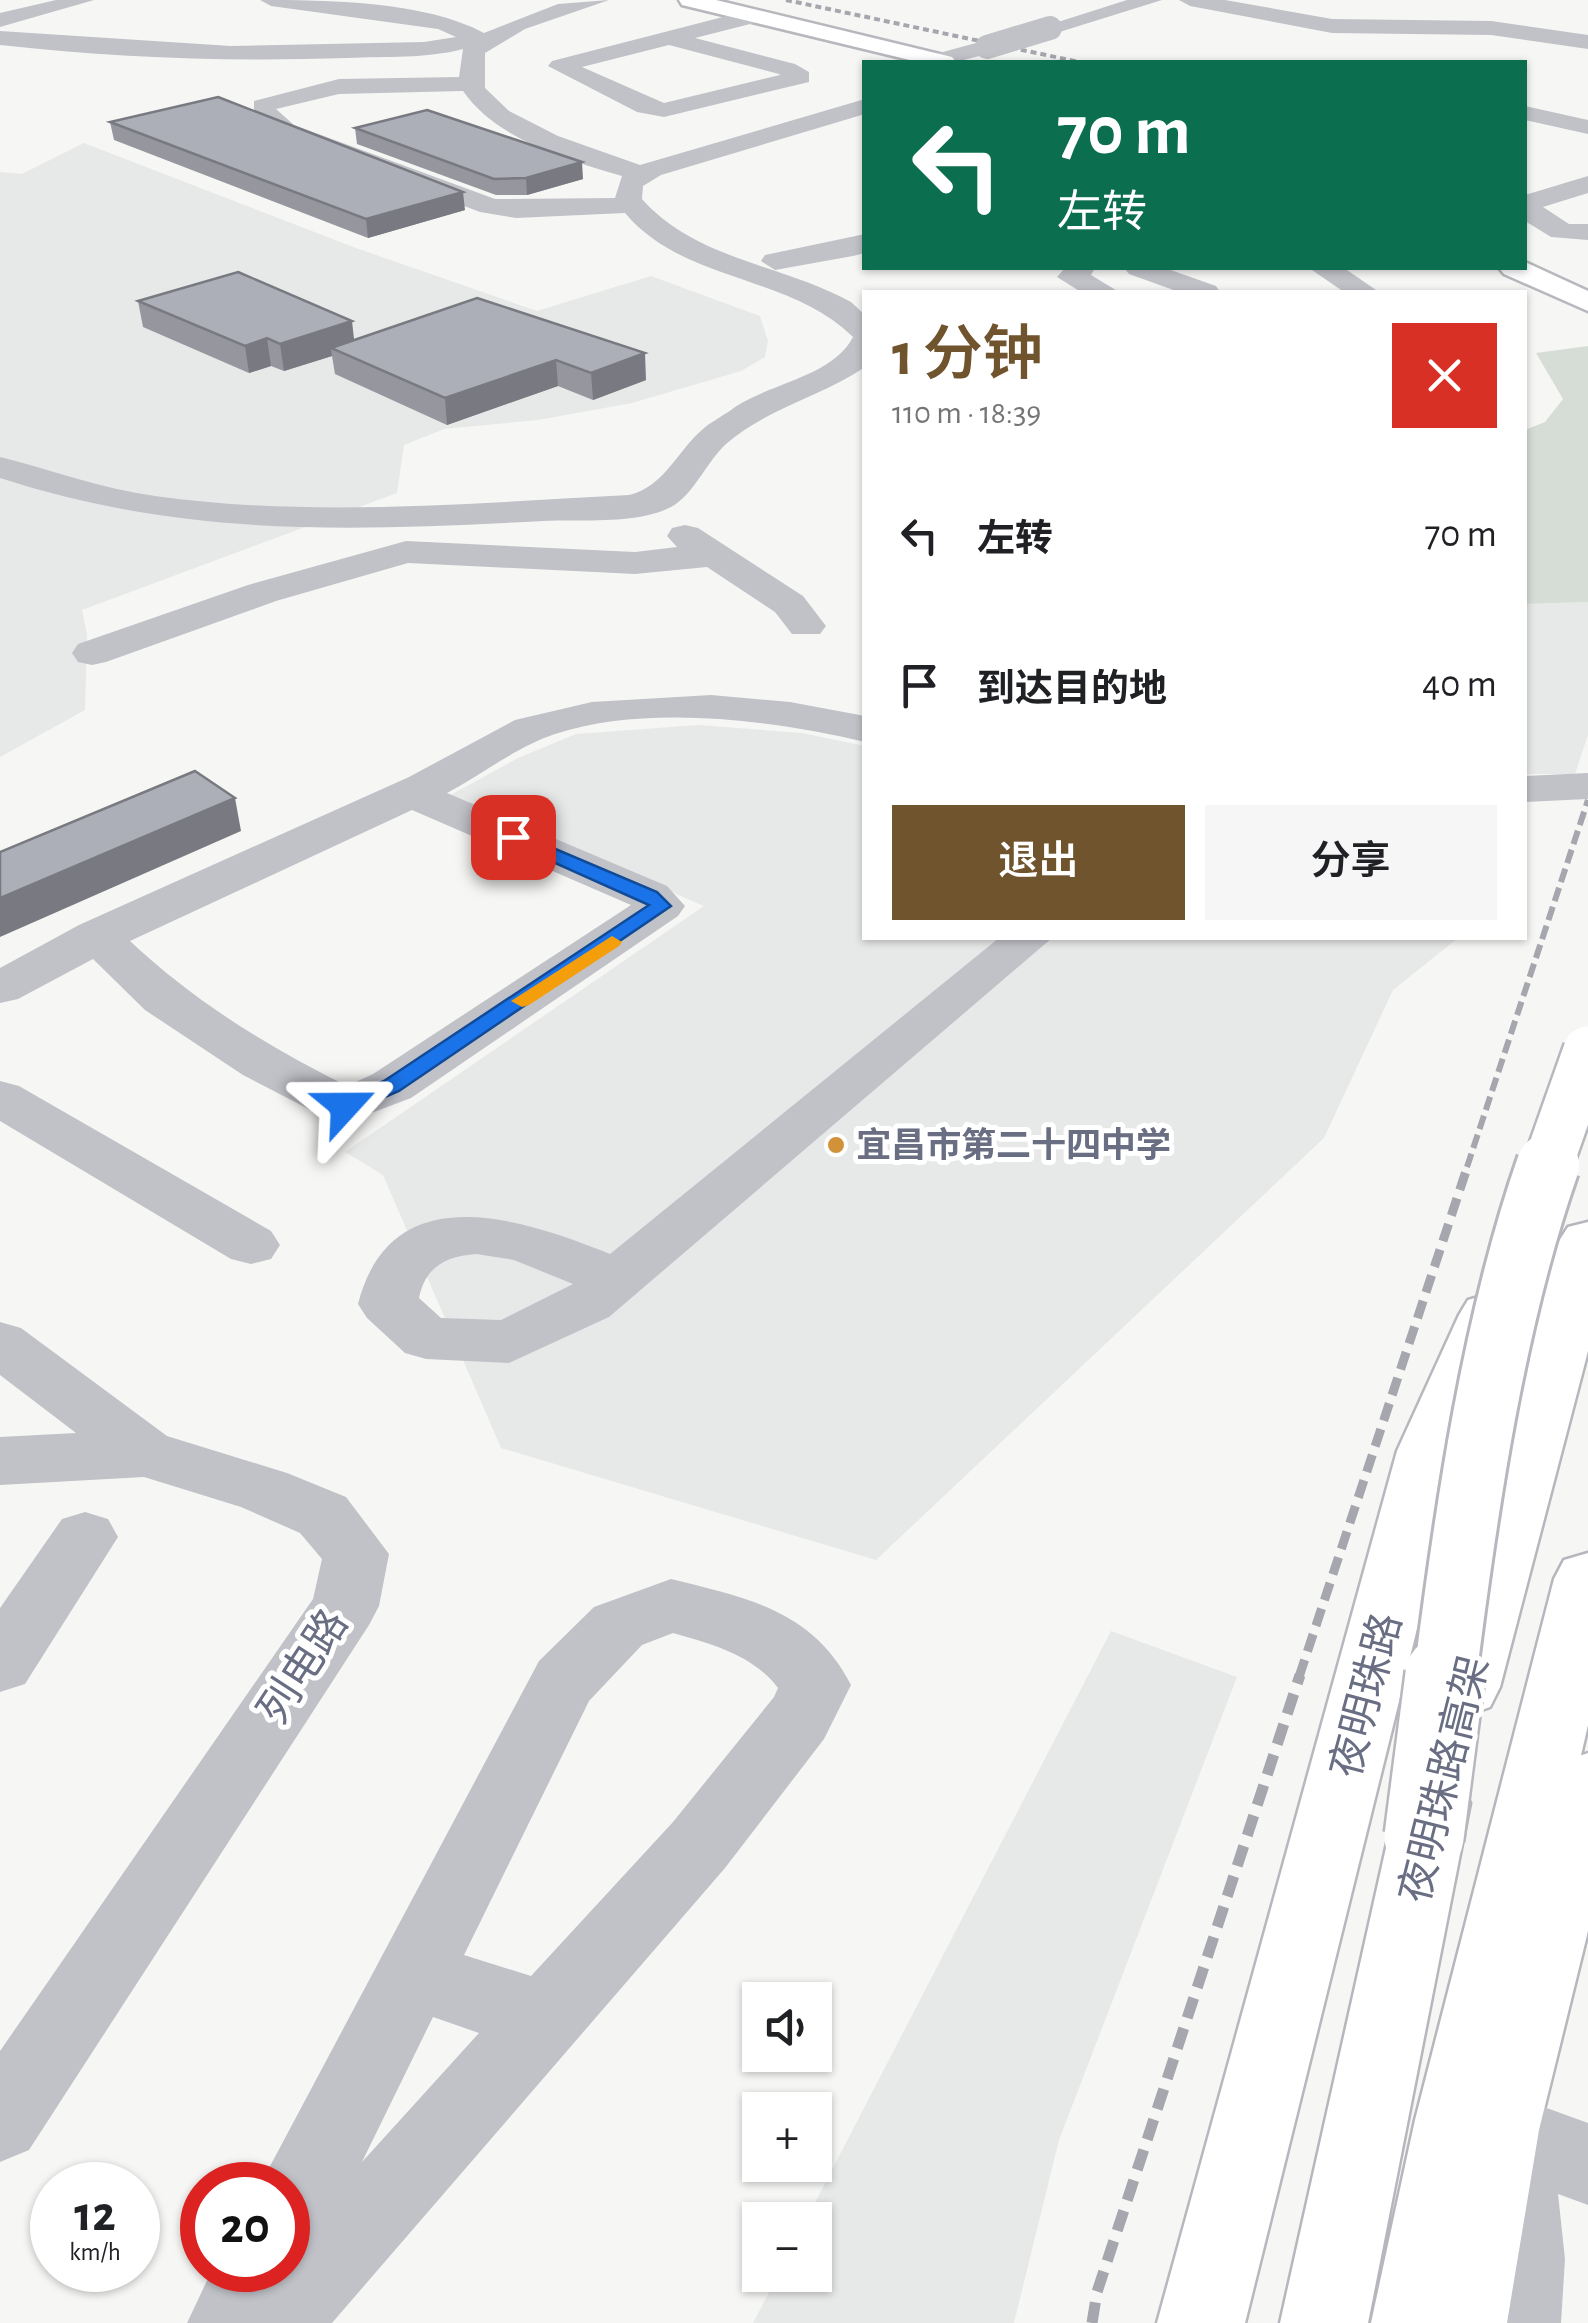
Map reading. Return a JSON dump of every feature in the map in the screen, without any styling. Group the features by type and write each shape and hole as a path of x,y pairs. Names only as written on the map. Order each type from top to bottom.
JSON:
{"main road":[{"path":"664,0 924,60"},
{"path":"690,0 748,18"},
{"path":"1527,262 1588,288"},
{"path":"1518,270 1588,302"},
{"path":"1424,1837 1463,1536 1524,1233 1588,1051"},
{"name":"夜明珠路","path":"1201,2323 1429,1452 1588,1088"},
{"name":"夜明珠路高架","path":"1324,2323 1424,1837 1588,1241"},
{"path":"1415,2323 1456,2120 1588,1579"},
{"path":"1463,2323 1496,2130 1588,1784"}],"street":[{"path":"0,20 83,0"},
{"path":"0,38 155,52 294,52 446,47 475,37 444,23 272,0"},
{"path":"598,0 549,12 474,50 474,92 504,118 553,143 643,174"},
{"path":"939,60 1150,0"},
{"path":"1190,0 1332,26 1491,28 1588,42"},
{"path":"1491,28 1542,9"},
{"path":"669,38 788,69 801,77 664,110 646,107 560,66 669,38 748,18"},
{"path":"472,84 322,89 288,93 263,106 266,116 285,130 490,206 516,210 631,205"},
{"path":"862,107 643,174 630,183 631,205 642,221 692,249 838,306 862,329"},
{"path":"1527,112 1588,133"},
{"path":"1588,184 1528,202 1530,210 1559,231 1588,232"},
{"path":"698,231 855,293"},
{"path":"775,261 799,254 840,253 862,244"},
{"path":"1144,270 1200,290"},
{"path":"1327,270 1361,290"},
{"path":"1049,290 1089,280"},
{"path":"0,467 68,492 132,506 262,518 345,521 629,506 666,490 714,438 764,403 835,373 862,354"},
{"path":"666,490 661,516 788,604 806,626"},
{"path":"92,653 281,587 406,552 635,563 713,555"},
{"path":"0,988 96,935 410,792 552,722 610,713 777,712 862,728"},
{"path":"1527,789 1588,786"},
{"path":"96,935 163,999 261,1064 345,1106 392,1086 661,906 650,896 410,792"},
{"path":"616,1279 1026,940"},
{"path":"0,1098 251,1245"},
{"name":"列电路","path":"0,1343 145,1453 264,1490 323,1515 356,1554 345,1606 0,2122"},
{"path":"0,1461 145,1453"},
{"path":"0,1664 85,1537"},
{"path":"274,2323 699,1845 799,1718 816,1685 789,1650 734,1622 671,1606 618,1626 564,1682 310,2177"},
{"path":"415,1976 545,2018"},
{"path":"1496,2130 1588,2164"},
{"path":"1496,2130 1519,2197 1525,2254 1517,2323"},
{"path":"231,2323 248,2292"}],"shaded area":[{"path":"84,143 356,248 537,311 651,276 760,316 768,341 765,357 741,371 632,403 538,420 444,429 404,445 397,493 82,610 87,635 85,710 0,757 0,172 22,174"},
{"path":"1588,346 1588,602 1527,604 1527,429 1545,422 1563,399 1536,353"},
{"path":"1588,602 1588,735 1575,774 1527,774 1527,604"},
{"name":"宜昌市第二十四中学","path":"698,725 802,733 862,745 862,940 1456,940 1393,990 1324,1138 876,1560 501,1448 383,1175 345,1152 704,906 447,797 518,758 576,734"},
{"path":"1111,1631 1237,1677 1059,2140 1014,2323 753,2323 769,2292 832,2292 832,2202 815,2202 826,2182 832,2182 832,2170"}],"building":[{"path":"218,97 463,192 366,219 110,122"},
{"path":"427,110 582,162 526,178 494,179 355,128"},
{"path":"238,272 352,321 280,344 267,338 245,346 138,301"},
{"path":"477,298 645,353 591,373 556,360 445,398 331,348"},
{"path":"195,771 235,798 0,898 0,852"}],"railway":[{"path":"786,0 1070,60"},
{"path":"1467,1167 1588,800"},
{"path":"1299,1677 1468,1165"},
{"path":"1092,2323 1097,2292 1300,1675"}],"slow traffic":[{"path":"522,1001 612,942"}],"place":[{"name":"宜昌市第二十四中学","path":"836,1145"}],"route":[{"path":"345,1106 392,1086 661,906 650,896 513,837"}]}
